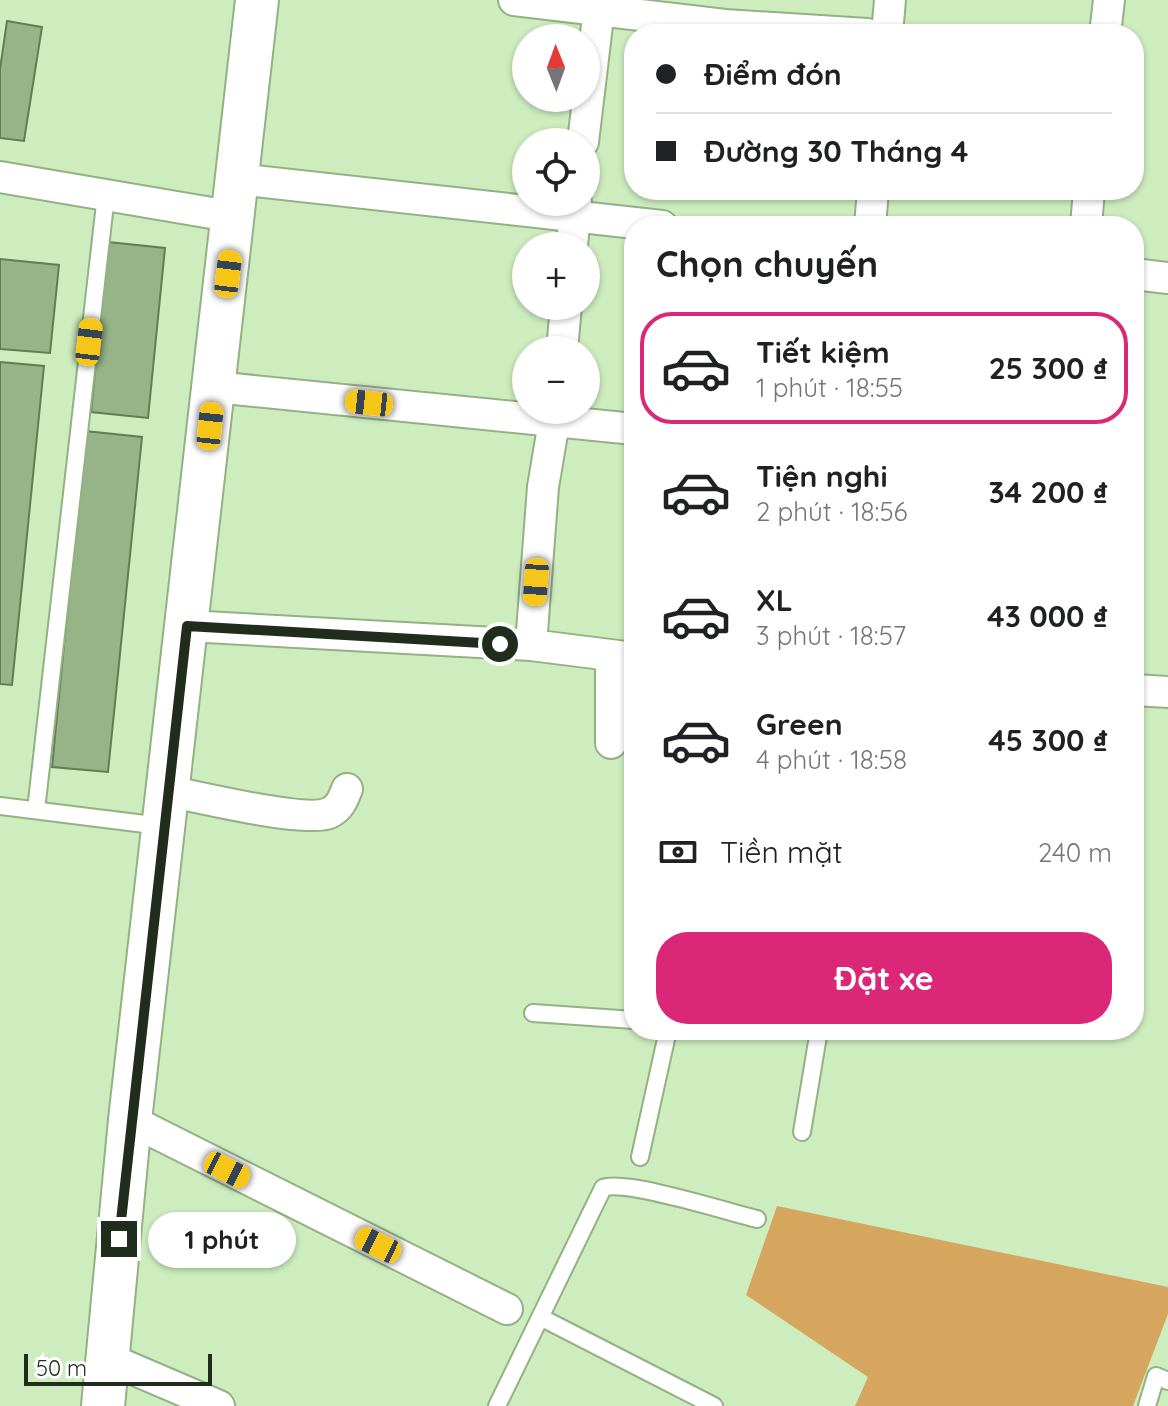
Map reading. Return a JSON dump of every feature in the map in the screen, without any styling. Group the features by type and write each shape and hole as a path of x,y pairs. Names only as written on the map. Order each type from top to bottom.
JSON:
{"main road":[{"path":"103,1406 130,1120 257,0"}],"street":[{"path":"514,0 600,5 719,24"},
{"path":"888,24 890,0"},
{"path":"1106,24 1109,0"},
{"path":"585,128 600,5"},
{"path":"0,177 106,195 236,198 624,224"},
{"path":"1144,275 1168,278"},
{"path":"214,387 512,412"},
{"path":"600,423 624,427"},
{"path":"531,645 543,487 554,424"},
{"path":"187,626 531,645 623,657 611,743"},
{"path":"1144,691 1168,692"},
{"path":"166,809 252,809 327,814 341,804 347,789"},
{"path":"130,1120 507,1309"},
{"path":"107,1358 219,1406"}],"lane":[{"path":"36,810 106,195"},
{"path":"0,806 36,810 166,809"},
{"path":"533,1013 624,1019"},
{"path":"640,1157 666,1040"},
{"path":"802,1132 817,1040"},
{"path":"497,1406 603,1188 612,1184 757,1219"},
{"path":"542,1318 714,1406"},
{"path":"1147,1406 1156,1376 1168,1381"}],"shaded area":[{"path":"777,1206 1168,1287 1168,1314 1133,1406 855,1406 868,1377 746,1295"}],"building":[{"path":"7,21 42,27 24,141 0,138 0,69"},
{"path":"108,242 165,248 148,418 91,412"},
{"path":"0,259 59,265 50,353 0,349"},
{"path":"0,362 44,366 12,685 0,684"},
{"path":"85,431 142,437 108,772 52,767"}],"route":[{"path":"119,1239 187,626 500,644"}]}
